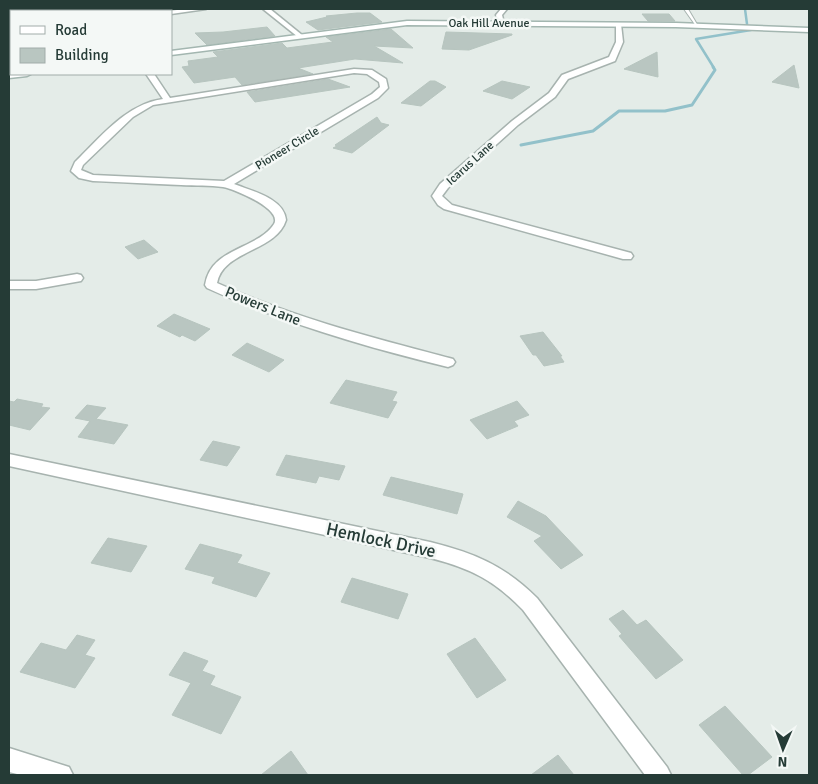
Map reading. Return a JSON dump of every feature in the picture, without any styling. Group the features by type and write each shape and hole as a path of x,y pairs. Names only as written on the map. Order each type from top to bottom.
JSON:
{"street":[{"path":"172,12 203,9"},
{"path":"266,9 300,36"},
{"path":"501,23 499,15 504,9"},
{"name":"Oak Hill Avenue","path":"172,53 407,23 697,25 809,30"},
{"name":"Icarus Lane","path":"618,24 621,34 616,54 612,60 565,77 552,95 494,141 444,186 437,196 448,207 479,217 627,256"},
{"name":"Pioneer Circle","path":"348,71 369,72 384,81 384,88 375,96 226,184 93,178 83,176 76,171 78,164 130,115 150,103 167,99 348,71"},
{"path":"151,75 167,99"},
{"name":"Powers Lane","path":"226,184 274,207 280,214 281,219 279,225 265,236 218,268 212,278 211,285 322,330 448,362"},
{"path":"9,285 36,285 77,278"},
{"name":"Hemlock Drive","path":"9,460 458,556 486,567 509,584 530,604 659,775"},
{"path":"9,760 61,775"}],"lane":[{"path":"686,9 697,25"}],"building":[{"path":"370,13 382,22 318,30 306,22 326,16"},
{"path":"642,14 669,14 675,21 648,21"},
{"path":"267,27 275,36 207,45 195,33 223,32"},
{"path":"391,29 413,48 374,46 403,63 355,59 298,68 313,74 242,85 235,77 194,83 182,67 189,66 188,61 218,57 213,52 282,43 287,48 333,42 326,37"},
{"path":"446,32 512,35 469,50 442,49"},
{"path":"657,52 658,77 624,69"},
{"path":"794,65 799,88 772,82"},
{"path":"328,79 350,87 255,102 247,92"},
{"path":"430,81 435,81 446,87 421,106 401,103"},
{"path":"502,81 530,87 512,99 483,91"},
{"path":"377,117 381,123 389,125 352,153 333,148 337,146 335,145"},
{"path":"144,240 158,252 138,259 125,247"},
{"path":"174,314 210,329 195,341 182,335 180,337 157,326"},
{"path":"543,332 562,356 560,356 564,362 544,366 536,355 533,355 520,336"},
{"path":"247,343 284,360 269,372 232,355"},
{"path":"346,380 397,392 392,401 397,402 388,418 330,403"},
{"path":"17,399 43,404 41,407 50,408 30,430 9,425 9,401 14,402"},
{"path":"517,401 529,415 514,421 518,426 487,439 470,420"},
{"path":"87,405 106,408 96,419 128,425 114,444 78,437 90,421 75,418"},
{"path":"213,441 240,447 227,466 200,460"},
{"path":"286,455 345,466 339,480 319,476 316,483 276,475"},
{"path":"391,477 463,494 457,514 383,495"},
{"path":"518,501 546,516 583,555 561,569 534,541 542,536 507,517"},
{"path":"108,538 147,546 131,572 91,563"},
{"path":"200,544 242,555 237,563 270,573 256,597 212,583 215,577 185,569"},
{"path":"352,578 408,594 398,619 341,602"},
{"path":"623,610 637,625 646,620 683,660 656,679 619,636 622,634 609,619"},
{"path":"77,635 95,640 85,655 95,658 75,688 20,672 41,643 66,650"},
{"path":"475,638 506,680 477,698 447,654"},
{"path":"184,652 208,661 202,671 215,676 210,685 241,697 221,734 172,715 191,683 169,675"},
{"path":"725,706 772,757 748,775 743,775 699,725"},
{"path":"291,751 308,775 261,775"},
{"path":"558,755 574,775 531,775"}],"waterway":[{"path":"745,9 747,24"},
{"path":"714,68 696,39 751,30"},
{"path":"521,145 593,131 619,111 665,111 692,105 715,70 713,67"}]}
